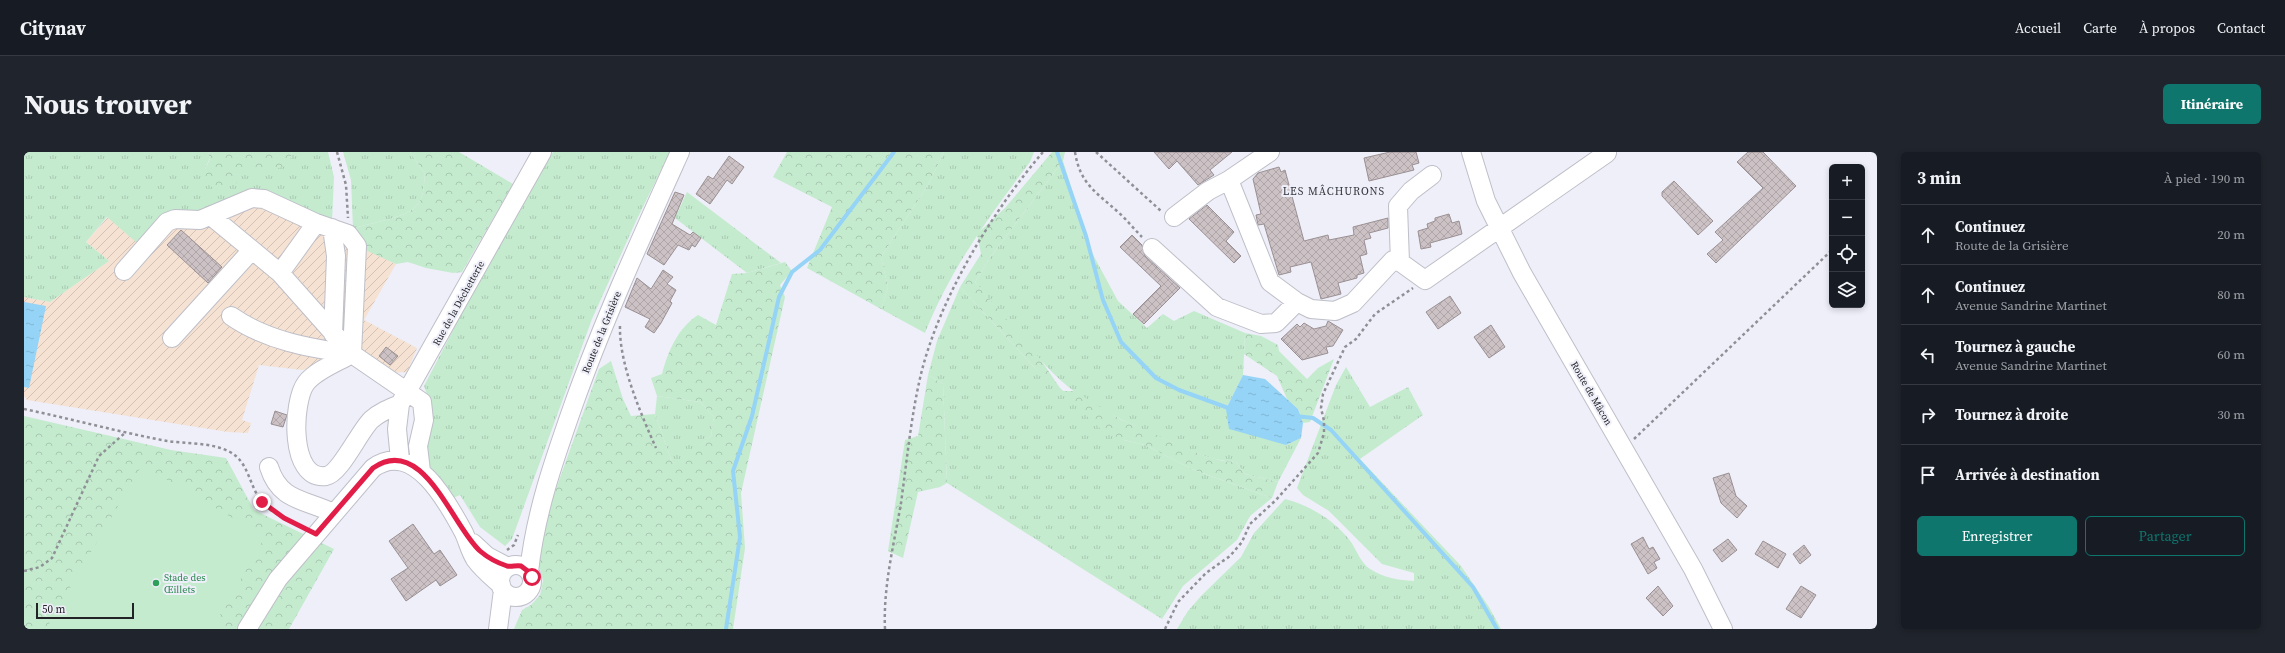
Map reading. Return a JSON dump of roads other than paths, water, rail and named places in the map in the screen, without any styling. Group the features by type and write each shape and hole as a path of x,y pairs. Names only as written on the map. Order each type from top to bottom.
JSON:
{"street":[{"name":"Rue de la Déchetterie","path":"400,460 397,429 404,398 542,152"},
{"name":"Route de la Grisière","path":"502,629 521,596 530,589 532,583 529,572 537,518 561,438 585,374 633,256 680,152"},
{"path":"1174,217 1208,191 1229,180 1270,152"},
{"name":"Route de Mâcon","path":"1471,152 1486,201 1498,228 1522,273 1693,568 1723,629"},
{"path":"1229,180 1270,282 1297,302 1311,309 1335,311 1353,303 1393,260 1400,262 1425,280 1607,153"},
{"path":"1400,262 1398,206 1411,190 1432,174"},
{"path":"124,271 167,222 175,219 200,220 252,198 264,199 348,234 357,246 352,354"},
{"path":"211,216 280,273 352,354 404,398 422,402 424,409 424,420 418,446 421,471"},
{"path":"280,273 324,225"},
{"path":"324,225 336,256 333,334"},
{"path":"1152,248 1218,307 1261,324 1276,323 1297,302"},
{"path":"172,338 252,250"},
{"path":"231,316 246,326 273,338 314,349 352,354"},
{"path":"352,354 310,379 302,391 299,403 297,444 304,464 318,474 325,476 332,474 338,470 352,444 372,419 404,398"},
{"path":"247,629 278,579 333,513 373,468 382,462 400,460 421,471 433,484 464,534 477,561 511,596 521,596"},
{"path":"269,467 276,484 292,498 333,513"},
{"name":"Route de la Grisière","path":"498,629 502,574 510,566 537,518"},
{"path":"464,534 487,556 510,566 521,566 529,572"}],"water":[{"path":"24,302 46,306 29,388 24,387"},
{"path":"1243,375 1265,379 1298,409 1303,423 1301,438 1286,445 1229,429 1226,409"}],"waterway":[{"path":"726,629 740,537 733,471 752,416 779,297 792,272 820,250 894,152"},
{"path":"1057,152 1086,236 1103,300 1121,342 1156,378 1179,390 1231,409"},
{"path":"1296,416 1313,418 1331,430 1473,587 1497,629"}],"place":[{"name":"Stade des Œillets","path":"156,583"}],"district":[{"name":"LES MÂCHURONS","path":"1334,191"}]}
